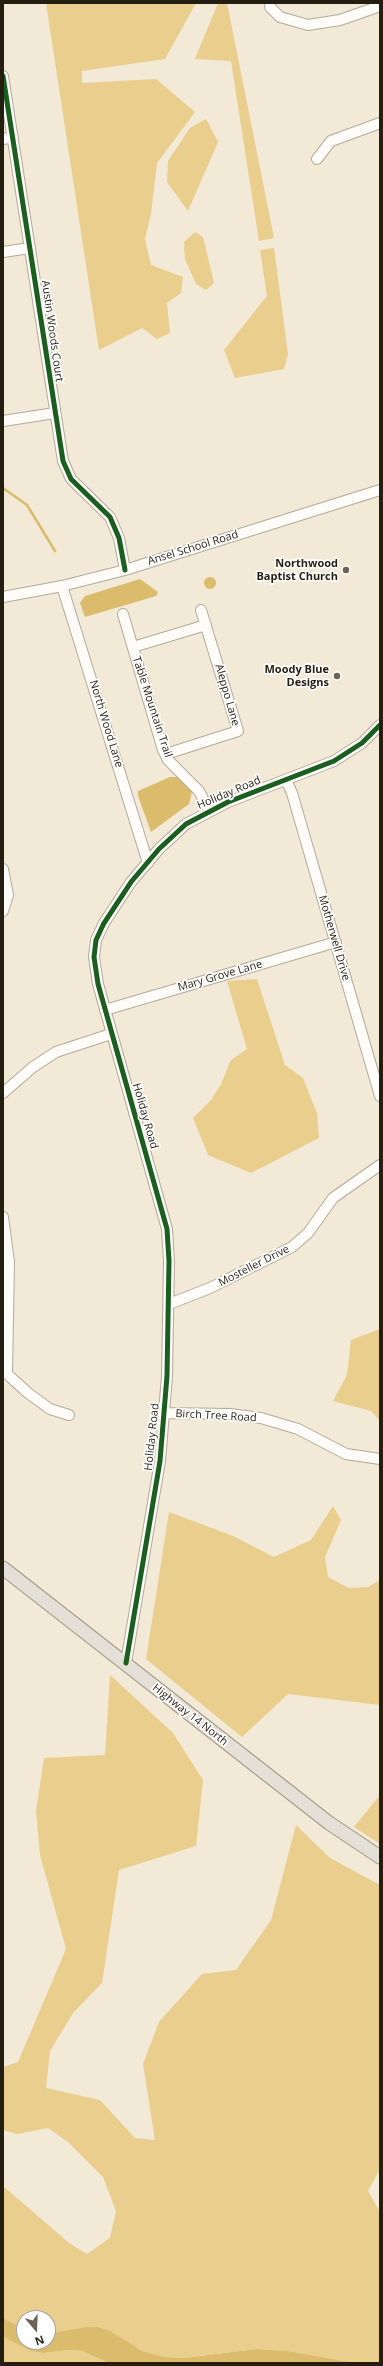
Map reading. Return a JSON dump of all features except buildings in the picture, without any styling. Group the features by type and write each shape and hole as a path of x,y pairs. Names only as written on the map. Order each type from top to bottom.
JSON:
{"main road":[{"name":"Highway 14 North","path":"3,1568 329,1823 380,1857"}],"street":[{"path":"270,7 280,17 308,24 340,20 380,6"},
{"name":"Austin Woods Court","path":"3,76 8,138 30,248 55,414 66,471 74,482 110,517 119,538 125,570"},
{"path":"317,158 331,141 380,123"},
{"path":"3,252 30,248"},
{"path":"3,420 55,414"},
{"name":"Ansel School Road","path":"3,597 62,586 125,570 380,490"},
{"name":"North Wood Lane","path":"62,586 148,863"},
{"name":"Aleppo Lane","path":"166,754 238,731 201,610"},
{"name":"Table Mountain Trail","path":"123,614 166,754 175,768 189,779 199,792 209,810"},
{"path":"132,647 206,625"},
{"name":"Holiday Road","path":"126,1663 156,1493 164,1413 169,1304 169,1261 167,1228 104,1010 94,967 96,940 116,903 148,863 176,832 209,810 345,755 362,743 380,725"},
{"name":"Motherwell Drive","path":"286,780 336,942 380,1096"},
{"path":"3,869 8,895 3,911"},
{"name":"Mary Grove Lane","path":"104,1010 336,942"},
{"path":"3,1093 42,1060 72,1046 111,1034"},
{"name":"Mosteller Drive","path":"169,1304 210,1288 292,1247 308,1233 333,1198 380,1165"},
{"path":"3,1217 10,1262 5,1373 28,1393 50,1409 69,1414"},
{"name":"Birch Tree Road","path":"164,1413 230,1414 261,1418 298,1429 346,1454 380,1459"}],"shaded area":[{"path":"46,3 196,3 165,59 82,71 82,83 156,79 195,112 157,163 151,214 145,239 151,265 183,277 181,293 167,303 170,333 157,339 142,328 99,350"},
{"path":"218,3 227,3 274,238 259,241 231,61 195,59"},
{"path":"206,119 218,142 188,211 167,182 168,161 190,128"},
{"path":"195,232 203,237 214,283 206,290 196,284 185,259 184,242"},
{"path":"274,248 288,354 284,369 235,378 224,350 267,296 260,250"},
{"path":"208,577 212,577 216,583 212,589 208,589 204,585 204,581"},
{"path":"140,579 158,592 156,596 85,617 80,603 85,596"},
{"path":"170,777 178,777 192,792 189,804 151,832 138,796 138,791"},
{"path":"257,979 285,1065 303,1078 317,1113 319,1138 251,1173 208,1155 193,1118 211,1100 221,1084 231,1060 247,1049 227,981"},
{"path":"380,1329 380,1421 371,1411 333,1401 347,1375 351,1340"},
{"path":"333,1506 341,1520 325,1557 328,1577 349,1588 368,1587 380,1580 380,1705 288,1694 242,1737 146,1659 169,1512 233,1536 274,1557 311,1540"},
{"path":"110,1675 173,1733 203,1780 196,1846 119,1870 102,1983 73,2013 50,2051 46,2088 100,2100 135,2138 155,2140 143,2064 159,2022 202,1974 236,1970 271,1920 296,1825 330,1858 380,1885 380,2169 368,2191 380,2212 380,2363 355,2363 288,2351 256,2349 184,2358 163,2357 142,2351 126,2342 85,2327 56,2333 56,2310 16,2310 16,2325 3,2318 3,2186 69,2243 87,2254 110,2238 116,2211 103,2177 68,2142 48,2128 17,2134 3,2130 3,2067 18,2062 66,1949 40,1855 36,1811 44,1758 105,1755"},
{"path":"380,1795 380,1844 354,1827"},
{"path":"3,2318 16,2325 16,2344 3,2337"},
{"path":"85,2327 97,2327 110,2331 142,2351 164,2357 184,2358 256,2349 288,2351 355,2363 109,2363 82,2351 69,2350 43,2353 29,2350 56,2350 56,2332"},
{"path":"3,2337 16,2344 16,2350 29,2350 43,2353 69,2350 82,2351 109,2363 3,2363"}],"waterway":[{"path":"3,488 27,505 55,551"}],"cycle path":[{"path":"3,76 63,461 71,479 110,517 119,538 125,570"},
{"path":"126,1663 160,1461 167,1376 169,1261 167,1229 98,984 94,957 96,940 104,923 131,882 159,849 186,824 228,802 334,761 362,743 380,725"}],"place":[{"name":"Northwood Baptist Church","path":"346,570"},
{"name":"Moody Blue Designs","path":"337,676"}]}
